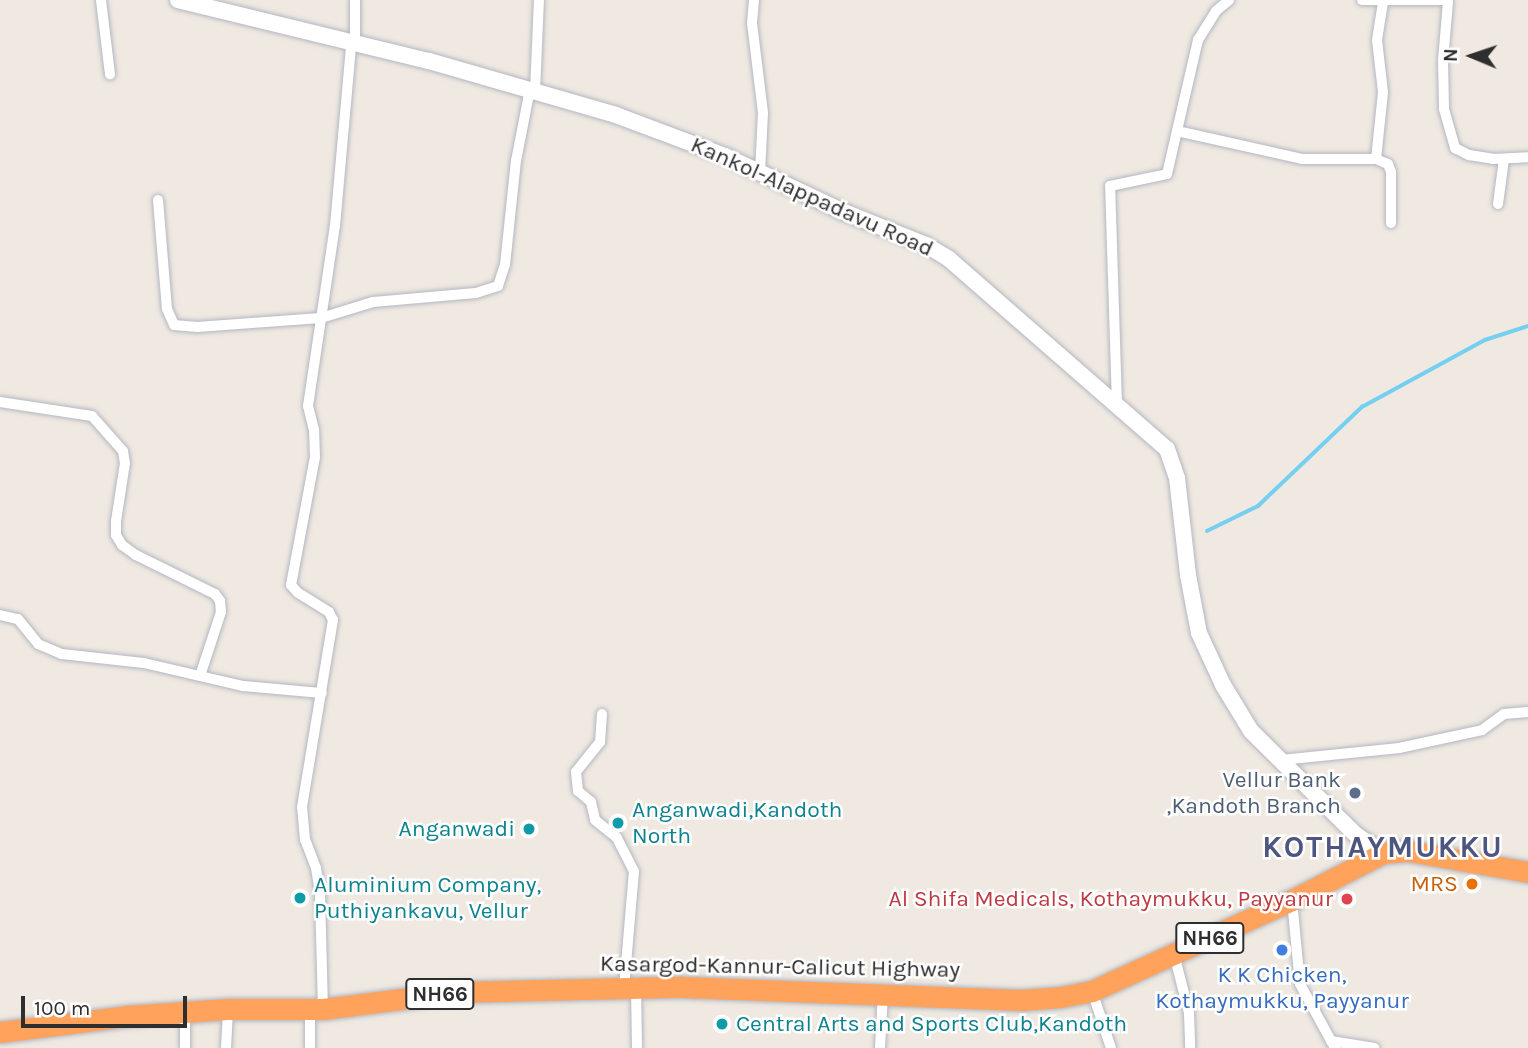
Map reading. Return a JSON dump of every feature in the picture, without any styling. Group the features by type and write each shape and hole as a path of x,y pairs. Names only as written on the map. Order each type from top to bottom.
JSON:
{"highway":[{"name":"Kasargod-Kannur-Calicut Highway","path":"0,1032 126,1016 228,1009 317,1010 455,992 630,989 883,993 1021,1000 1092,991 1292,900 1383,853 1408,851 1528,872"}],"main road":[{"name":"Kankol-Alappadavu Road","path":"178,0 313,32 353,45 429,61 616,115 760,172 839,210 926,245 949,259 1167,449 1177,478 1188,575 1199,633 1223,685 1251,731 1356,835 1383,853"}],"street":[{"path":"102,0 110,74"},
{"path":"310,1048 317,1010 320,893 316,868 305,840 302,807 333,620 329,612 291,585 315,457 314,430 308,406 338,204 355,0"},
{"path":"158,200 166,296 174,325 183,327 321,318 373,302 476,293 498,286 505,265 516,161 533,90 539,0"},
{"path":"754,0 752,23 763,113 760,172"},
{"path":"1210,0 1216,11"},
{"path":"1117,405 1110,186 1167,174 1198,40 1216,11 1228,0"},
{"path":"1362,0 1448,1 1443,60 1444,99 1455,148 1469,155 1504,159 1528,157"},
{"path":"1376,159 1383,92 1377,40 1383,1"},
{"path":"1177,131 1302,159 1376,159 1388,164 1391,172 1391,223"},
{"path":"1499,204 1504,159"},
{"path":"0,402 92,416 124,451 125,463 116,521 116,534 122,545 136,555 215,594 220,601 221,612 200,676"},
{"path":"0,615 18,620 38,644 62,654 144,663 243,686 322,693"},
{"path":"1281,760 1399,748 1482,730 1504,714 1528,712"},
{"path":"602,715 600,742 576,772 578,791 591,802 594,820 617,838 634,871 630,989 637,1048"},
{"path":"1292,900 1300,985 1333,1045 1374,1048"},
{"path":"1174,954 1189,1013 1190,1048"},
{"path":"1092,991 1111,1048"},
{"path":"880,1048 883,993"},
{"path":"226,1048 228,1009"},
{"path":"185,1013 185,1048"}],"waterway":[{"path":"1207,531 1258,506 1362,407 1485,340 1528,326"}],"place":[{"name":"Vellur Bank ,Kandoth Branch","path":"1355,793"},
{"name":"Anganwadi,Kandoth North","path":"618,823"},
{"name":"Anganwadi","path":"529,829"},
{"name":"MRS","path":"1472,884"},
{"name":"Aluminium Company, Puthiyankavu, Vellur","path":"300,898"},
{"name":"Al Shifa Medicals, Kothaymukku, Payyanur","path":"1347,899"},
{"name":"K K Chicken, Kothaymukku, Payyanur","path":"1282,950"},
{"name":"Central Arts and Sports Club,Kandoth","path":"722,1024"}],"district":[{"name":"KOTHAYMUKKU","path":"1383,847"}]}
